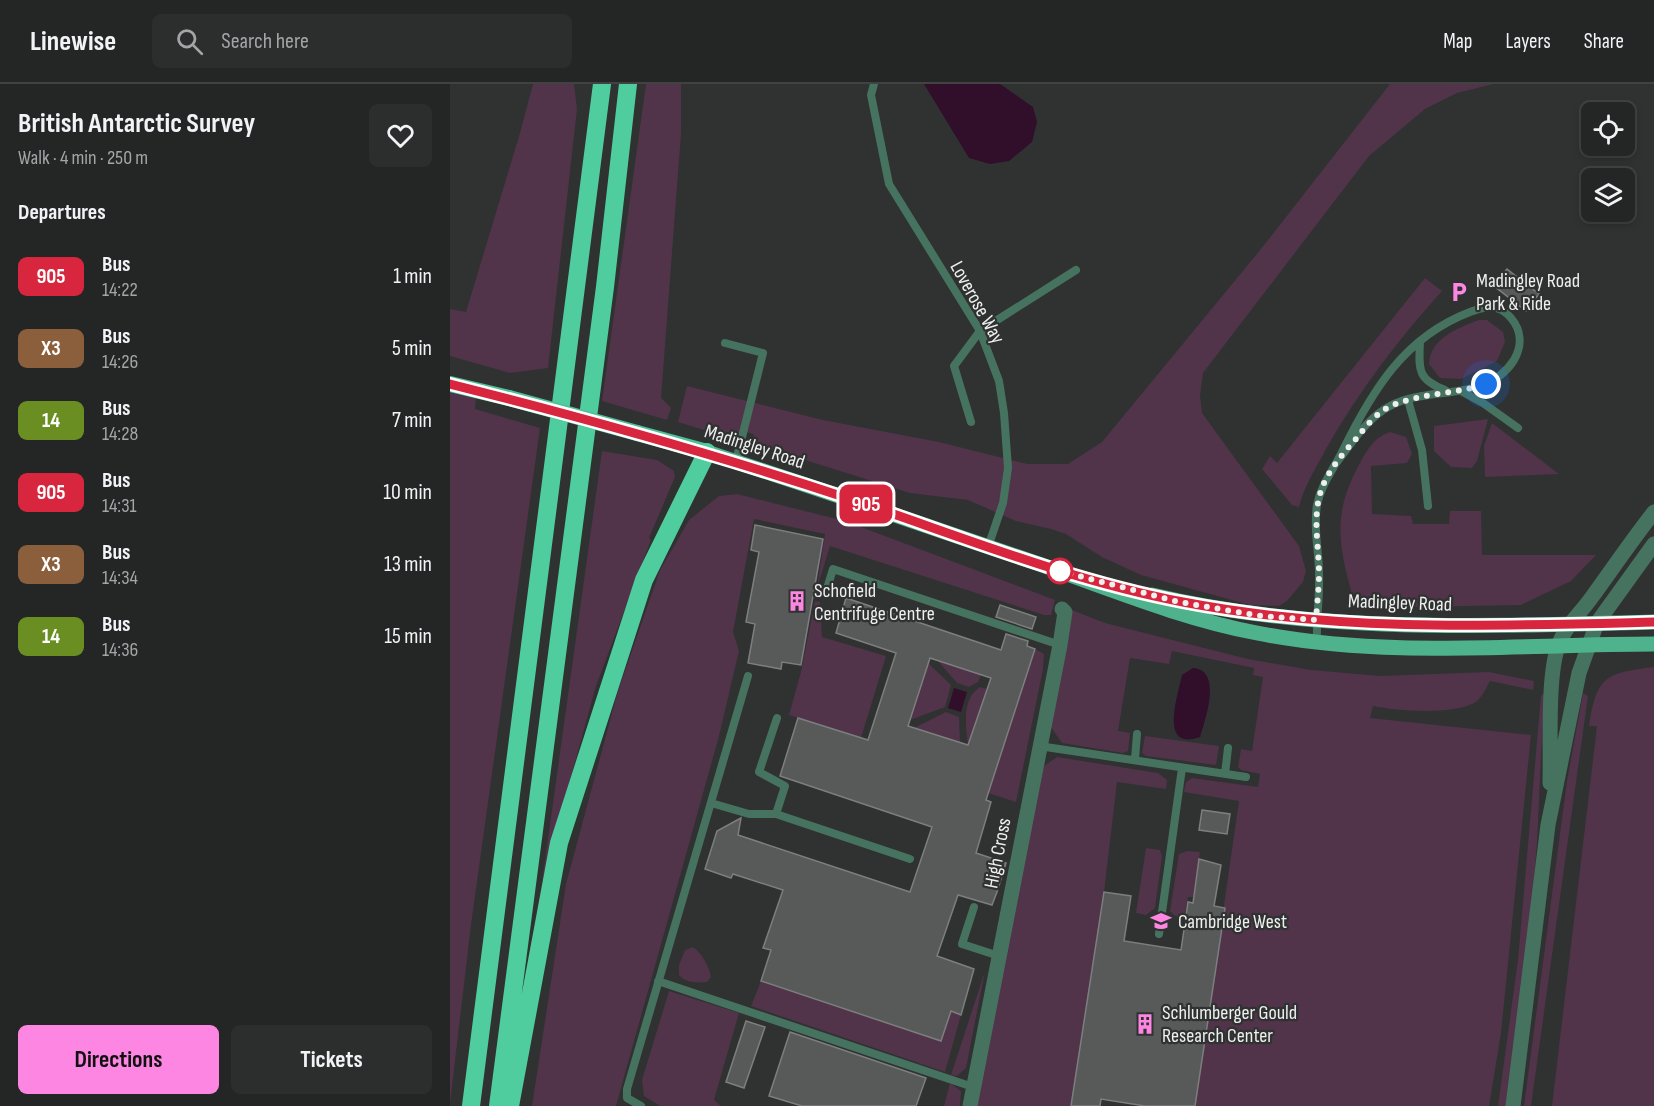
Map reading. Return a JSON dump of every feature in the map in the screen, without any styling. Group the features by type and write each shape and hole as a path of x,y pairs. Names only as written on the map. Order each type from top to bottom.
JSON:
{"highway":[{"path":"471,1106 602,84"},
{"path":"498,1106 605,287 628,84"},
{"name":"Madingley Road","path":"450,384 707,452"},
{"path":"510,1106 559,843 644,580 707,452"}],"main road":[{"name":"Madingley Road","path":"707,452 1076,577 1198,621 1259,634 1360,646 1654,644"},
{"name":"Madingley Road","path":"1076,577 1191,604 1261,616 1501,627 1654,622"}],"street":[{"path":"1548,825 1553,672 1558,646 1568,625 1592,598 1623,550 1654,512"},
{"path":"1513,1106 1548,825 1579,673 1597,623 1654,544"},
{"name":"High Cross","path":"970,1106 1060,645 1065,612 1062,609"}],"lane":[{"name":"Loverose Way","path":"874,84 871,95 889,184 980,331 999,381 1007,450 1003,502 988,547"},
{"path":"971,422 954,366 980,331 1076,270"},
{"path":"1317,642 1319,574 1316,521 1325,480 1368,423 1390,406 1437,392 1462,391 1486,384 1513,362 1520,348 1520,333 1513,320 1505,312 1493,307 1481,308 1444,322 1420,341 1384,376 1367,401 1337,462"},
{"path":"1420,341 1420,372 1425,380 1446,390 1462,391 1518,428"},
{"path":"725,343 763,353 736,462"},
{"path":"1408,400 1422,450 1428,506"},
{"path":"826,592 833,569 1060,645"},
{"path":"641,1106 627,1098 627,1089 748,676"},
{"path":"776,814 785,786 759,772 777,718"},
{"path":"1135,759 1137,734"},
{"path":"1039,746 1246,777"},
{"path":"1225,774 1228,748"},
{"path":"1159,934 1182,768"},
{"path":"711,803 749,814 776,814 910,859"},
{"path":"974,907 962,944 999,956"},
{"path":"658,981 973,1087"}],"shaded area":[{"path":"533,84 574,84 577,109 548,368 510,373 450,356 450,309 466,312"},
{"path":"646,84 681,84 681,134 661,398 671,408 667,420 602,401"},
{"path":"924,84 1000,84 1033,107 1037,122 1032,142 1009,161 990,164 969,158"},
{"path":"1390,84 1493,84 1457,93 1425,109 1369,156 1203,373 1200,395 1202,413 1299,546 1306,571 1303,582 1287,601 1279,606 1250,605 1141,575 1102,557 1066,534 1016,521 968,500 910,493 757,445 753,434 743,431 737,437 727,437 678,422 687,386 823,420 939,442 1027,464 1068,464 1102,442 1261,249"},
{"path":"1425,278 1442,291 1394,347 1365,387 1326,449 1307,484 1299,507 1292,505 1262,469 1270,456 1277,463"},
{"path":"1479,320 1487,320 1503,332 1505,342 1497,361 1461,379 1440,378 1429,364 1434,347 1446,335"},
{"path":"450,393 476,398 475,409 540,428 471,925 450,1103"},
{"path":"1488,419 1477,461 1472,468 1451,467 1434,451 1434,426"},
{"path":"1492,423 1559,474 1485,477 1484,446"},
{"path":"1390,432 1406,437 1412,454 1407,463 1371,466 1372,514 1411,516 1413,524 1449,524 1450,511 1481,511 1482,555 1596,555 1571,581 1521,605 1362,608 1355,605 1342,551 1341,518 1344,501 1350,484 1368,450 1379,437"},
{"path":"602,451 657,460 674,471 675,477 649,538 651,540 596,686 542,882"},
{"path":"737,494 845,521 1055,600 1051,615 1044,615 830,546 817,588 825,534 754,519 733,632 739,651 719,736 616,1106 532,1106 566,884 618,691 660,570 689,520 719,496"},
{"path":"815,601 820,602 822,637 886,656 861,738 789,715 801,672"},
{"path":"1072,610 1105,623 1248,659 1311,670 1380,676 1489,672 1534,681 1533,690 1490,681 1477,701 1452,709 1410,710 1373,706 1370,718 1531,735 1501,1033 1489,1106 1195,1106 1239,801 1184,792 1186,782 1192,778 1258,787 1260,774 1241,770 1238,767 1241,749 1252,751 1263,677 1253,675 1254,668 1172,651 1169,664 1130,658 1118,731 1130,733 1128,751 1123,753 1062,743 1050,726"},
{"path":"1035,649 1044,654 1043,669 1016,802 988,793"},
{"path":"937,660 981,675 978,682 969,687 957,683"},
{"path":"928,663 951,685 945,707 910,720"},
{"path":"1654,667 1654,1106 1552,1106 1597,726 1589,726 1592,709 1600,687 1606,680 1624,672"},
{"path":"1193,668 1202,671 1207,677 1210,697 1200,737 1187,739 1179,736 1175,729 1175,707 1182,675"},
{"path":"980,687 987,689 968,746 967,706 974,692"},
{"path":"954,688 967,692 961,712 948,708"},
{"path":"1583,693 1588,696 1531,1106 1524,1106 1567,781"},
{"path":"1544,694 1537,843 1525,994 1508,1106 1498,1106 1518,960 1541,695"},
{"path":"946,712 959,717 960,743 914,728"},
{"path":"1145,736 1219,746 1216,765 1146,756 1142,753"},
{"path":"1057,757 1158,773 1167,780 1166,789 1117,782 1104,892 1071,1106 974,1106 1044,766"},
{"path":"1146,848 1160,850 1162,856 1155,908 1146,915 1136,913"},
{"path":"1187,851 1200,852 1193,897 1188,897 1184,918 1175,916 1170,911 1179,854"},
{"path":"693,947 702,956 709,969 711,977 707,982 688,981 679,975 679,965 685,950"},
{"path":"985,971 966,1068 957,1076 951,1075"},
{"path":"761,981 940,1041 951,1011 961,1015 945,1072 751,1006"},
{"path":"669,991 739,1013 714,1100 721,1106 660,1106 644,1096 642,1080"},
{"path":"950,1083 961,1091 960,1106 944,1106"}],"building":[{"path":"1507,269 1539,294 1526,311 1494,286"},
{"name":"Schofield Centrifuge Centre","path":"755,525 823,539 801,665 782,662 781,669 748,663 755,624 746,622 759,552 751,550"},
{"path":"846,598 1001,650 1006,634 1028,641 1027,646 1035,649 986,800 991,802 976,853 1006,863 997,892 992,905 958,895 937,956 974,969 961,1015 951,1011 941,1041 761,981 771,950 763,948 783,890 733,874 731,878 705,869 717,831 741,818 738,835 910,892 932,827 780,776 798,718 868,740 896,653 836,633","holes":["930,658 991,678 968,745 908,726"]},
{"path":"1000,605 1036,617 1032,629 996,617"},
{"path":"1202,810 1230,814 1227,834 1199,830"},
{"name":"Schlumberger Gould Research Center","path":"1199,859 1221,865 1214,906 1225,908 1195,1106 1145,1106 1101,1099 1100,1106 1071,1106 1104,892 1131,896 1124,941 1181,950 1188,902 1193,903"},
{"path":"746,1021 765,1027 744,1088 726,1082"},
{"path":"790,1032 926,1078 916,1106 802,1106 769,1096"}],"bus line":[{"name":"905","path":"450,384 707,452 1076,577 1179,602 1261,616 1316,620 1501,627 1654,622"}],"place":[{"name":"Madingley Road Park & Ride","path":"1459,292"},
{"name":"Schofield Centrifuge Centre","path":"797,601"},
{"name":"Cambridge West","path":"1161,921"},
{"name":"Schlumberger Gould Research Center","path":"1145,1024"}],"route":[{"path":"1060,571 1179,602 1261,616 1316,620 1319,574 1316,521 1318,504 1325,480 1337,462 1368,423 1390,406 1437,392 1462,391 1486,384"}]}
